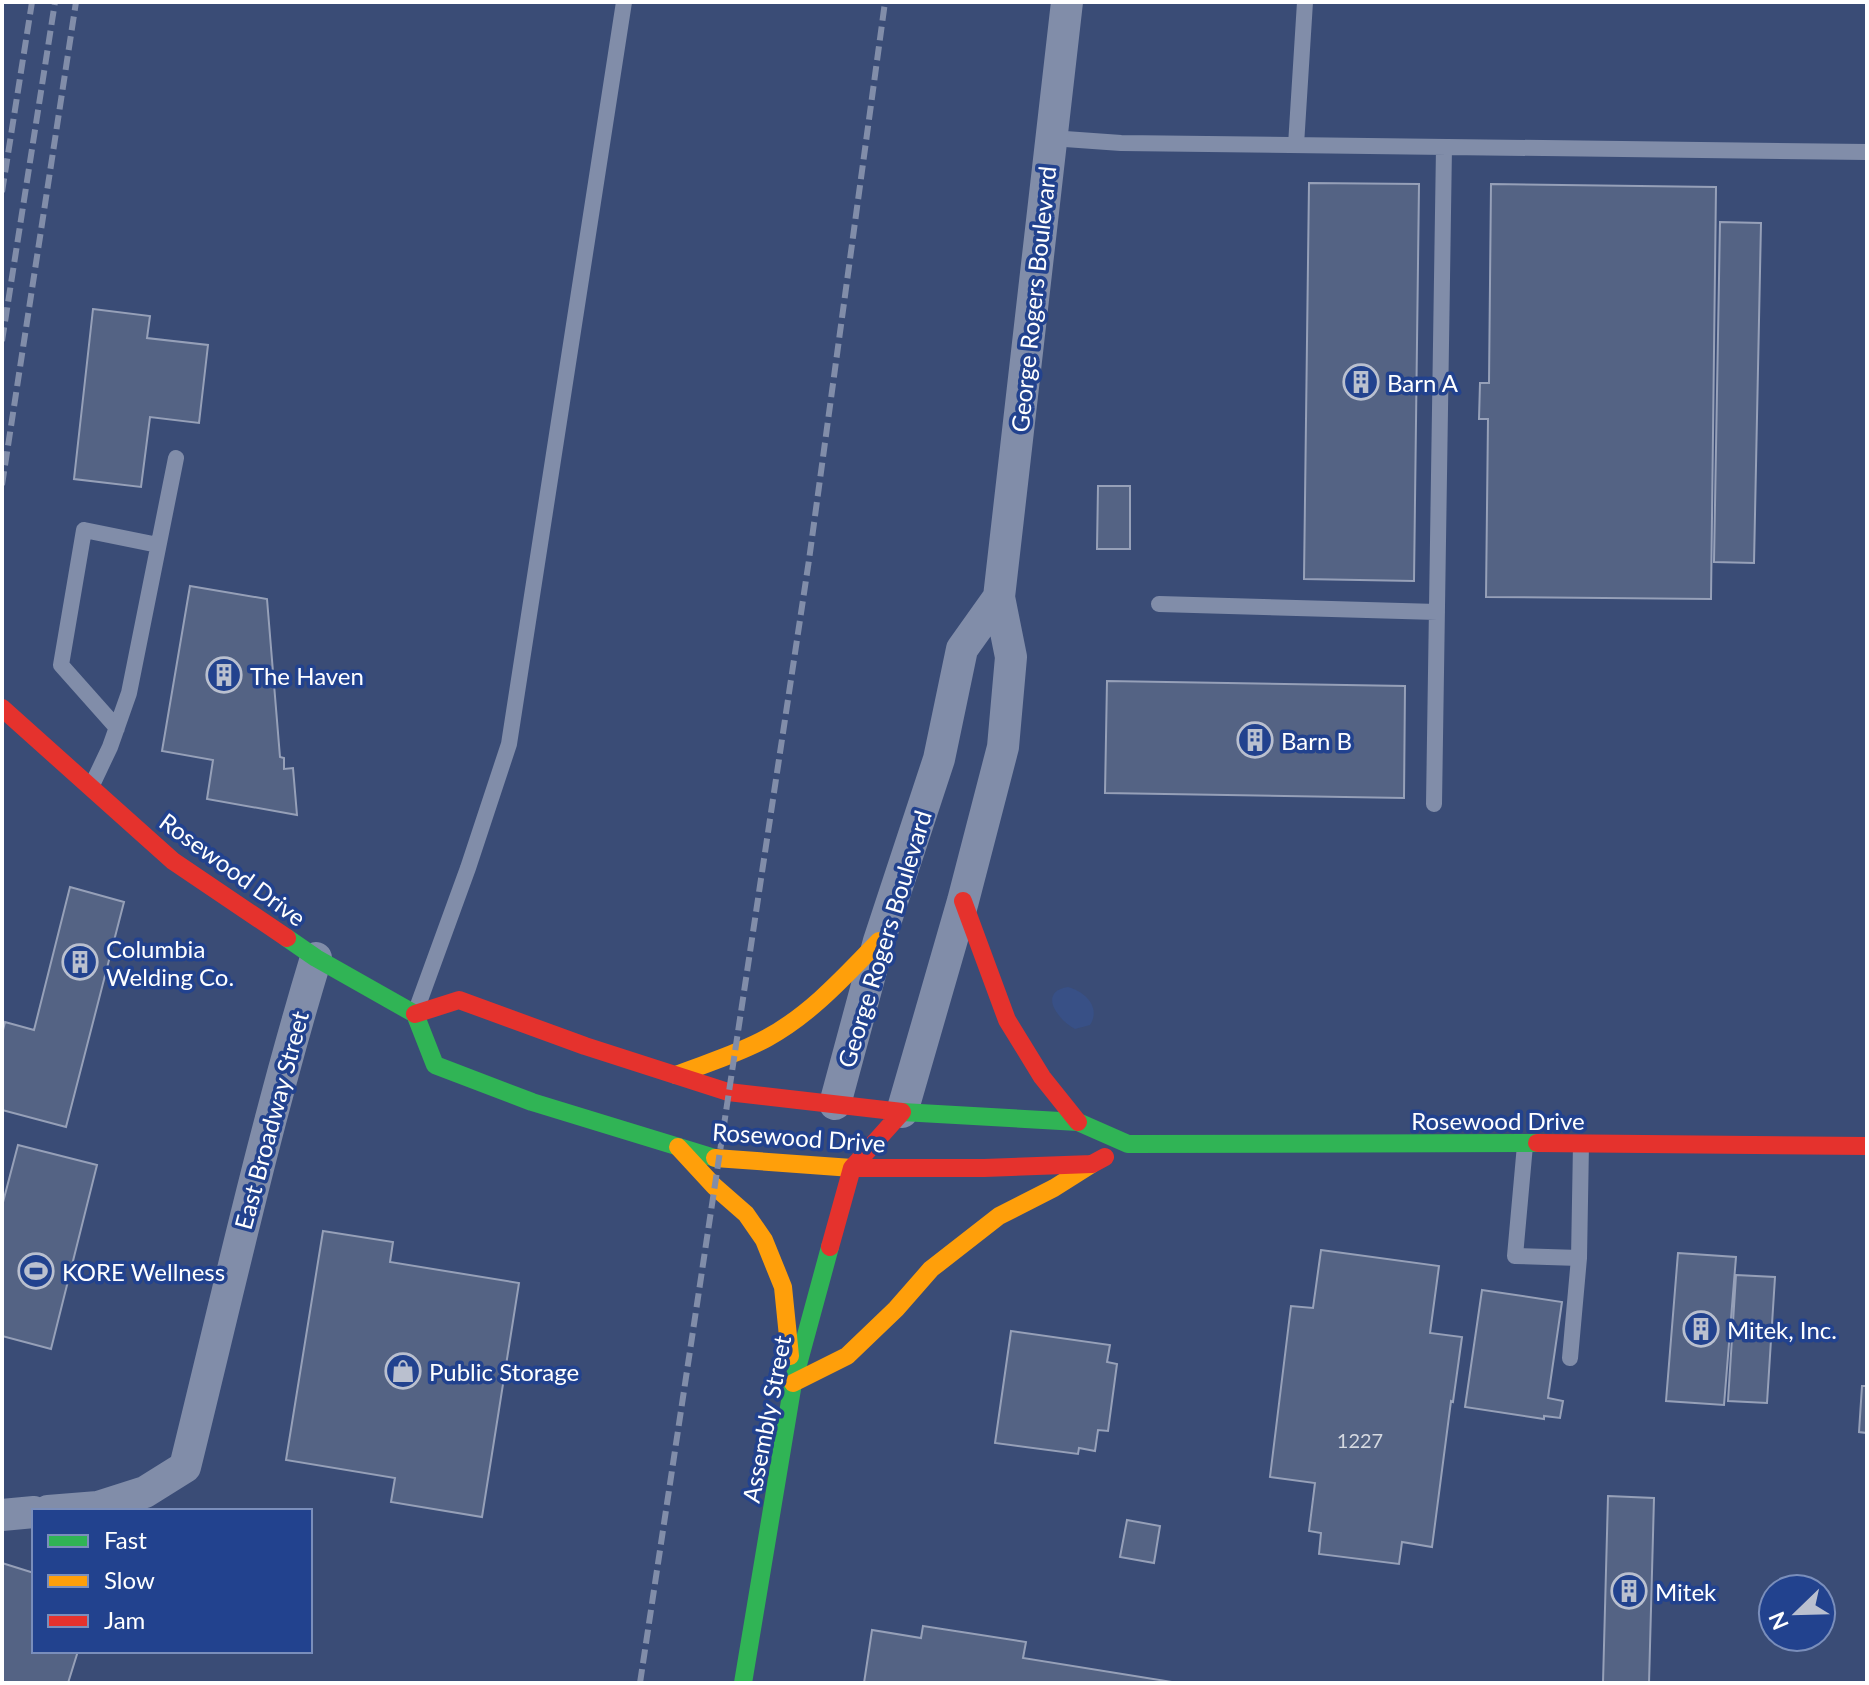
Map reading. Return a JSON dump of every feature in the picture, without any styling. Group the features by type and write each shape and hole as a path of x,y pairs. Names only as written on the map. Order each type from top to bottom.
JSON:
{"main road":[{"name":"Rosewood Drive","path":"2,708 173,861 316,958 415,1014 435,1065 532,1102 718,1159 852,1168 984,1168 1092,1164 1128,1144"},
{"path":"963,901 1007,1020 1042,1077 1078,1122"},
{"path":"676,1075 734,1054 782,1029 821,1000 879,941"},
{"name":"Rosewood Drive","path":"415,1014 459,1000 585,1046 728,1092 836,1111 1078,1122 1128,1144 1867,1146"},
{"name":"Assembly Street","path":"743,1683 793,1383 852,1168 902,1112"},
{"path":"845,1142 852,1168"},
{"path":"677,1146 714,1186 746,1214 764,1240 783,1287 793,1383 847,1356 896,1309 931,1269 999,1216 1054,1188 1092,1164"}],"street":[{"name":"George Rogers Boulevard","path":"902,1112 963,901 1003,747 1011,657 999,597 1067,2"},
{"name":"George Rogers Boulevard","path":"836,1111 879,941 939,759 962,649 999,597"},
{"name":"East Broadway Street","path":"73,1509 98,1507 145,1492 185,1467 252,1188 316,958"},
{"path":"2,1515 32,1512"}],"lane":[{"path":"415,1014 509,744 624,2"},
{"path":"1296,145 1305,2"},
{"path":"1051,138 1121,143 1867,152"},
{"path":"1434,804 1444,147"},
{"path":"91,786 110,747 129,693 176,458"},
{"path":"117,728 61,665 84,530 158,545"},
{"path":"1159,604 1437,612"},
{"path":"1525,1144 1515,1256 1579,1258"},
{"path":"1570,1358 1579,1258 1581,1144"}],"water":[{"path":"1068,987 1086,997 1093,1007 1090,1025 1075,1029 1057,1013 1052,1000 1054,994"}],"building":[{"name":"Barn A","path":"1309,183 1419,184 1414,581 1304,579"},
{"path":"1491,184 1716,187 1711,599 1486,597 1488,419 1479,419 1480,383 1489,383"},
{"path":"1720,222 1761,223 1754,563 1714,562"},
{"path":"93,309 150,316 147,338 208,345 199,423 150,417 141,487 74,479"},
{"path":"1098,486 1130,486 1130,549 1097,549"},
{"name":"The Haven","path":"190,586 267,599 280,757 284,758 284,769 293,768 297,815 207,799 213,760 162,751"},
{"name":"Barn B","path":"1107,681 1405,686 1404,798 1105,793"},
{"name":"Columbia Welding Co.","path":"70,887 124,902 66,1127 2,1110 2,1034 5,1022 34,1030"},
{"name":"KORE Wellness","path":"18,1145 97,1165 51,1349 2,1336 2,1206"},
{"name":"Public Storage","path":"323,1231 393,1242 390,1262 519,1283 482,1517 391,1502 395,1478 286,1460"},
{"path":"1321,1250 1439,1266 1430,1333 1462,1337 1432,1547 1402,1542 1399,1564 1319,1554 1321,1533 1309,1531 1315,1483 1270,1477 1291,1306 1313,1308"},
{"name":"Mitek, Inc.","path":"1678,1253 1736,1257 1724,1405 1666,1401"},
{"path":"1736,1275 1775,1277 1767,1403 1728,1401"},
{"path":"1482,1290 1562,1302 1548,1398 1563,1401 1560,1418 1544,1416 1544,1419 1465,1407"},
{"path":"1011,1331 1110,1345 1107,1362 1117,1364 1108,1431 1098,1430 1095,1451 1079,1448 1078,1454 995,1443"},
{"path":"1862,1386 1867,1386 1867,1433 1859,1432"},
{"name":"Mitek","path":"1608,1496 1654,1498 1649,1683 1603,1683"},
{"path":"1127,1520 1160,1526 1154,1563 1120,1557"},
{"path":"2,1563 32,1572 32,1653 77,1653 68,1683 2,1683"},
{"path":"923,1626 1026,1642 1023,1658 1178,1683 864,1683 872,1630 921,1638"}],"railway":[{"path":"2,192 32,2"},
{"path":"2,341 55,2"},
{"path":"2,485 76,2"},
{"path":"640,1683 809,560 885,2"}],"traffic: fast":[{"path":"287,938 415,1014 435,1065 532,1102 715,1158"},
{"path":"902,1112 1078,1122 1128,1144 1537,1143"},
{"path":"743,1683 793,1383 830,1247"}],"traffic: slow":[{"path":"676,1075 745,1049 783,1028 827,994 879,941"},
{"path":"678,1147 714,1186 746,1214 764,1240 783,1287 790,1356"},
{"path":"715,1158 852,1168"},
{"path":"793,1383 847,1356 896,1309 931,1269 999,1216 1054,1188 1092,1164"}],"traffic: jam":[{"path":"2,708 173,861 287,938"},
{"path":"963,901 1007,1020 1042,1077 1078,1122"},
{"path":"415,1014 459,1000 585,1046 728,1092 902,1112"},
{"path":"830,1247 852,1168 902,1112"},
{"path":"1537,1143 1867,1146"},
{"path":"852,1168 1092,1164 1105,1157"}],"place":[{"name":"Barn A","path":"1361,382"},
{"name":"The Haven","path":"224,675"},
{"name":"Barn B","path":"1255,740"},
{"name":"Columbia Welding Co.","path":"80,962"},
{"name":"KORE Wellness","path":"36,1271"},
{"name":"Mitek, Inc.","path":"1701,1329"},
{"name":"Public Storage","path":"403,1371"},
{"name":"Mitek","path":"1629,1591"}]}
